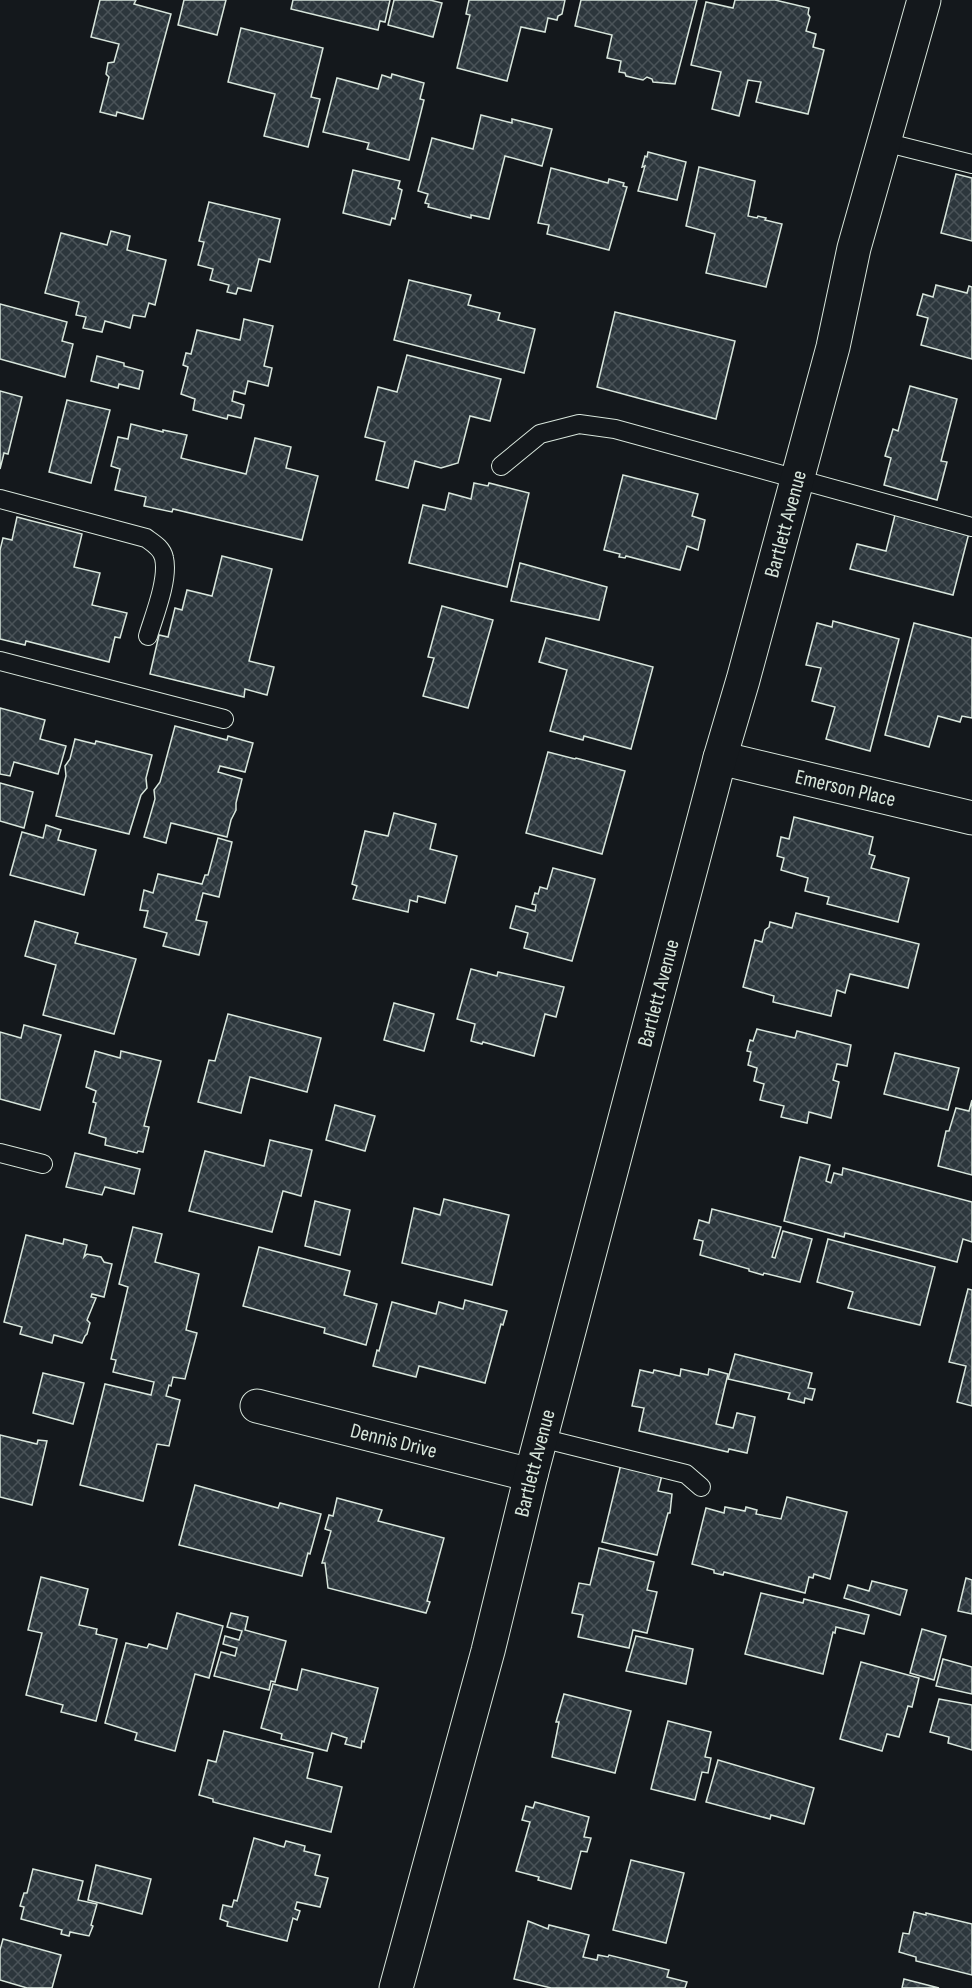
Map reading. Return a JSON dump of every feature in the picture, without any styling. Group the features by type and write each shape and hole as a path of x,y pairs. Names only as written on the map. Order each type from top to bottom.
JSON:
{"street":[{"name":"Bartlett Avenue","path":"396,1988 488,1651 531,1476 720,758 833,347 854,248 924,0"},
{"name":"Emerson Place","path":"720,758 972,818"},
{"name":"Dennis Drive","path":"256,1406 531,1476"}],"lane":[{"path":"884,142 972,164"},
{"path":"501,466 540,434 579,424 615,429 972,527"},
{"path":"0,499 146,538 157,546 164,557 165,574 148,636"},
{"path":"0,661 224,719"},
{"path":"0,1154 42,1164"},
{"path":"541,1438 686,1474 702,1487"}],"building":[{"path":"100,0 136,0 134,4 171,14 143,119 117,112 116,116 100,112 109,77 106,74 108,63 114,62 119,44 91,37"},
{"path":"184,0 226,0 217,35 178,25"},
{"path":"293,0 390,0 385,22 380,21 378,30 291,9"},
{"path":"394,0 430,0 442,3 433,37 388,25"},
{"path":"469,0 565,0 562,14 557,20 548,18 545,32 521,27 507,81 457,68 470,15 466,14"},
{"path":"581,0 697,0 675,84 653,82 647,77 643,80 619,72 621,61 607,58 612,35 575,26"},
{"path":"735,0 775,0 809,8 810,17 806,31 816,34 813,47 824,50 808,114 756,102 761,82 748,80 739,116 712,109 721,72 691,65 706,2 733,8"},
{"path":"241,28 323,48 311,97 320,99 308,147 264,136 275,94 228,82"},
{"path":"392,74 424,83 420,99 424,100 409,160 367,149 369,143 323,132 337,78 378,89 382,75 391,78"},
{"path":"481,115 512,123 512,119 552,129 542,166 505,156 489,219 471,215 471,218 428,207 429,204 425,203 428,194 418,191 432,138 473,149"},
{"path":"648,152 686,162 677,200 638,191 645,166 642,167"},
{"path":"699,167 755,181 748,216 757,218 758,216 782,224 766,287 706,273 715,234 686,226"},
{"path":"551,168 608,183 609,179 624,183 623,186 627,187 609,250 547,234 549,225 538,223"},
{"path":"353,170 400,181 398,188 402,190 395,219 392,218 390,225 343,213"},
{"path":"956,174 972,178 972,241 941,233"},
{"path":"209,202 280,219 270,262 259,259 251,291 238,288 236,294 227,292 229,285 210,280 213,269 198,265 204,242 199,241"},
{"path":"111,231 130,236 127,250 166,260 155,305 149,303 145,317 133,315 130,328 105,321 102,332 83,328 86,317 76,315 79,302 45,293 61,233 107,245"},
{"path":"409,280 471,295 468,305 500,313 498,320 535,329 524,373 394,340"},
{"path":"936,285 967,293 969,286 972,287 972,359 921,345 928,318 917,315 923,294 933,297"},
{"path":"0,304 67,322 62,341 73,344 65,377 0,359"},
{"path":"615,312 735,341 716,419 597,387"},
{"path":"244,319 273,326 264,366 272,368 268,386 248,381 245,394 234,391 232,401 244,405 241,418 228,415 227,419 193,410 195,399 181,394 188,367 183,365 186,353 191,354 197,330 240,340"},
{"path":"407,355 501,379 490,421 470,416 458,463 441,468 415,461 408,488 376,480 385,442 365,437 378,387 397,392"},
{"path":"97,356 143,371 139,389 119,384 118,388 91,381"},
{"path":"910,386 957,399 941,461 947,462 937,500 884,485 891,458 885,456 893,429 898,431"},
{"path":"0,391 22,397 8,454 4,453 0,469"},
{"path":"67,400 110,410 91,483 49,472"},
{"path":"131,424 187,435 181,458 246,474 255,438 291,447 286,468 318,476 302,540 173,509 172,512 144,506 146,497 115,490 120,469 111,466 118,437 128,439"},
{"path":"623,475 698,494 692,516 705,520 698,550 687,546 680,570 626,556 625,558 619,557 620,554 604,550"},
{"path":"474,483 488,486 489,483 529,493 507,587 409,563 423,505 445,510 449,493 471,499"},
{"path":"895,515 969,533 953,595 850,569 857,544 886,551"},
{"path":"17,517 82,534 74,567 100,573 92,605 127,613 120,638 115,637 109,662 26,641 25,645 0,639 0,550 3,538 12,540"},
{"path":"222,556 272,569 249,661 274,667 267,695 245,689 244,697 150,674 159,635 168,637 175,608 182,610 187,590 212,596"},
{"path":"520,563 607,587 599,620 511,601"},
{"path":"442,606 493,620 468,708 423,696 434,658 428,657"},
{"path":"833,621 899,639 870,751 826,739 835,707 812,701 821,668 806,665 817,623 832,627"},
{"path":"914,623 972,638 972,718 962,716 960,722 938,716 929,747 885,735"},
{"path":"546,638 653,667 631,749 584,736 583,740 550,731 567,670 539,662"},
{"path":"0,708 45,720 40,739 66,746 58,774 14,762 10,776 0,774"},
{"path":"175,726 227,740 228,736 253,743 245,772 220,766 218,772 242,779 236,810 227,837 171,823 166,843 144,837 155,799 154,790 160,782"},
{"path":"75,739 95,744 96,741 152,755 146,778 147,788 141,795 129,834 56,816 66,776 65,766 70,759"},
{"path":"548,752 625,771 602,854 526,833"},
{"path":"0,783 33,792 24,828 0,821"},
{"path":"394,813 436,824 430,849 457,856 445,903 418,896 417,902 410,900 408,912 353,899 357,886 352,884 365,831 388,836"},
{"path":"794,817 873,837 869,854 875,856 871,868 909,878 898,922 827,904 829,897 805,891 808,878 781,870 784,858 777,856 781,837 789,839"},
{"path":"46,825 61,830 58,840 96,850 84,895 10,875 22,832 43,838"},
{"path":"218,838 232,842 219,897 203,893 196,920 207,922 199,955 163,946 167,933 144,927 148,911 140,910 144,890 153,893 158,874 202,884 205,875 208,875"},
{"path":"553,868 595,879 572,961 524,948 528,933 510,928 516,906 535,911 536,905 532,904 535,893 538,894 540,887 547,889"},
{"path":"796,913 919,944 908,988 850,974 845,993 837,990 831,1016 773,1002 774,996 743,987 755,940 762,942 770,922 792,928"},
{"path":"35,921 78,933 75,943 136,959 114,1034 43,1015 56,965 25,956"},
{"path":"471,969 497,976 498,972 564,987 556,1017 545,1014 534,1056 483,1042 482,1044 471,1041 475,1024 457,1019"},
{"path":"394,1003 434,1014 424,1051 384,1040"},
{"path":"228,1014 321,1038 307,1092 250,1077 241,1113 198,1102 209,1060 215,1061"},
{"path":"24,1025 61,1035 40,1110 0,1099 0,1032 21,1038"},
{"path":"757,1029 795,1038 797,1031 851,1045 847,1066 837,1064 833,1080 839,1082 831,1118 809,1112 807,1123 781,1117 784,1106 760,1100 764,1084 754,1081 757,1068 748,1065 751,1052 747,1051 750,1040 753,1041"},
{"path":"95,1051 120,1058 121,1051 161,1061 144,1126 149,1127 143,1152 138,1151 137,1153 105,1145 106,1138 89,1133 96,1103 93,1102 96,1091 86,1087"},
{"path":"895,1053 959,1068 948,1110 884,1094"},
{"path":"972,1100 972,1175 938,1166 946,1131 949,1131 956,1108 969,1111"},
{"path":"335,1105 375,1116 365,1151 326,1140"},
{"path":"270,1140 312,1150 301,1196 283,1191 272,1232 189,1211 205,1151 264,1166"},
{"path":"75,1153 140,1169 134,1194 105,1187 102,1195 66,1187"},
{"path":"800,1157 830,1165 826,1181 831,1183 834,1173 842,1175 843,1168 972,1202 972,1242 963,1239 957,1262 845,1233 844,1237 784,1221"},
{"path":"444,1199 509,1215 492,1285 402,1263 414,1208 440,1215"},
{"path":"315,1201 350,1210 340,1255 305,1246"},
{"path":"712,1209 781,1227 772,1257 775,1258 783,1231 812,1239 800,1282 764,1273 763,1275 700,1255 703,1241 694,1239 699,1220 709,1223"},
{"path":"133,1227 162,1234 155,1262 199,1274 186,1330 197,1333 185,1379 173,1377 171,1386 169,1385 166,1396 180,1400 169,1446 157,1444 143,1501 80,1485 105,1384 151,1395 154,1382 113,1372 116,1360 111,1359 128,1287 119,1284"},
{"path":"26,1235 63,1244 64,1239 87,1245 84,1257 87,1254 101,1257 104,1262 112,1264 104,1297 92,1294 91,1297 96,1298 87,1320 90,1323 87,1334 82,1343 54,1335 52,1343 20,1334 22,1327 4,1322"},
{"path":"828,1239 935,1267 920,1325 848,1308 853,1292 817,1282"},
{"path":"259,1247 350,1271 344,1295 377,1304 366,1345 324,1333 325,1328 243,1306"},
{"path":"968,1289 972,1290 972,1406 957,1402 966,1366 949,1362"},
{"path":"465,1300 507,1311 503,1325 501,1324 485,1383 419,1366 416,1377 373,1366 392,1302 436,1314 439,1302 463,1309"},
{"path":"735,1354 812,1373 808,1388 815,1389 812,1400 805,1398 804,1403 788,1399 790,1393 728,1379"},
{"path":"681,1369 708,1375 709,1369 728,1374 716,1424 733,1428 737,1413 755,1417 747,1453 729,1449 728,1452 639,1431 644,1408 632,1406 640,1370 653,1373 654,1370 680,1376"},
{"path":"43,1373 84,1383 73,1424 33,1413"},
{"path":"0,1435 37,1444 38,1440 47,1441 32,1505 0,1497"},
{"path":"621,1464 662,1475 658,1491 672,1494 670,1513 668,1513 657,1555 602,1542"},
{"path":"195,1485 278,1508 280,1503 321,1514 302,1576 179,1545"},
{"path":"787,1497 847,1512 830,1579 814,1574 813,1578 809,1577 805,1593 724,1572 723,1575 714,1573 714,1570 692,1564 706,1508 724,1513 725,1507 745,1511 746,1507 757,1510 756,1514 781,1519"},
{"path":"337,1498 382,1510 378,1521 444,1538 427,1601 430,1602 426,1613 328,1588 325,1563 322,1563 331,1531 325,1529 329,1515 333,1516"},
{"path":"599,1548 654,1562 647,1590 657,1592 647,1633 633,1630 629,1648 578,1637 583,1615 572,1613 579,1583 590,1585"},
{"path":"41,1577 88,1589 79,1625 97,1629 96,1634 117,1639 96,1721 61,1712 63,1705 26,1695 42,1633 28,1630"},
{"path":"966,1578 972,1580 972,1614 958,1611"},
{"path":"872,1581 907,1590 900,1615 844,1598 848,1585 869,1591"},
{"path":"761,1593 803,1603 804,1599 869,1615 864,1634 836,1627 823,1674 745,1654"},
{"path":"177,1613 223,1626 209,1678 195,1674 175,1751 135,1740 137,1733 105,1723 126,1643 147,1648 149,1644 167,1649"},
{"path":"231,1613 248,1617 245,1630 286,1641 275,1682 271,1681 269,1690 214,1676 221,1652 235,1656 237,1648 223,1644 225,1636 239,1640 242,1631 227,1627"},
{"path":"922,1629 946,1636 934,1680 910,1673"},
{"path":"636,1636 693,1649 686,1684 626,1671"},
{"path":"943,1659 972,1667 972,1694 936,1686"},
{"path":"861,1662 919,1678 912,1707 908,1706 899,1737 887,1734 882,1751 840,1739"},
{"path":"302,1669 378,1688 361,1748 345,1744 347,1738 332,1733 327,1751 281,1739 282,1734 261,1728 273,1684 297,1690"},
{"path":"564,1694 631,1711 615,1773 552,1757 559,1722 556,1722"},
{"path":"939,1699 972,1705 972,1750 948,1743 949,1737 930,1732"},
{"path":"668,1721 711,1732 705,1757 711,1758 708,1773 702,1772 695,1800 651,1789"},
{"path":"224,1731 313,1753 307,1778 342,1787 331,1832 213,1802 213,1799 199,1795 208,1760 216,1762"},
{"path":"718,1760 814,1788 804,1824 771,1815 770,1819 706,1802"},
{"path":"535,1802 589,1817 584,1837 591,1838 587,1852 581,1851 571,1889 516,1871 530,1822 522,1820 526,1806 533,1808"},
{"path":"254,1838 284,1847 286,1841 305,1846 304,1851 320,1855 315,1875 328,1878 320,1907 297,1902 295,1909 300,1911 297,1920 293,1918 287,1941 227,1926 228,1922 220,1919 223,1905 232,1907 234,1900 237,1901"},
{"path":"631,1860 684,1873 666,1943 613,1930"},
{"path":"96,1865 151,1879 142,1914 88,1900"},
{"path":"33,1869 83,1881 78,1900 97,1904 89,1936 70,1932 69,1936 61,1934 62,1930 21,1919 24,1907 20,1906 24,1893 27,1893"},
{"path":"914,1912 972,1924 972,1975 916,1961 916,1957 899,1952 903,1933 909,1934"},
{"path":"528,1921 548,1929 549,1925 589,1935 583,1957 597,1960 598,1955 608,1957 609,1955 669,1970 667,1977 687,1982 685,1988 551,1988 514,1979"},
{"path":"3,1939 61,1955 52,1988 27,1988 0,1980 0,1950"},
{"path":"904,1979 939,1988 902,1988"}]}
